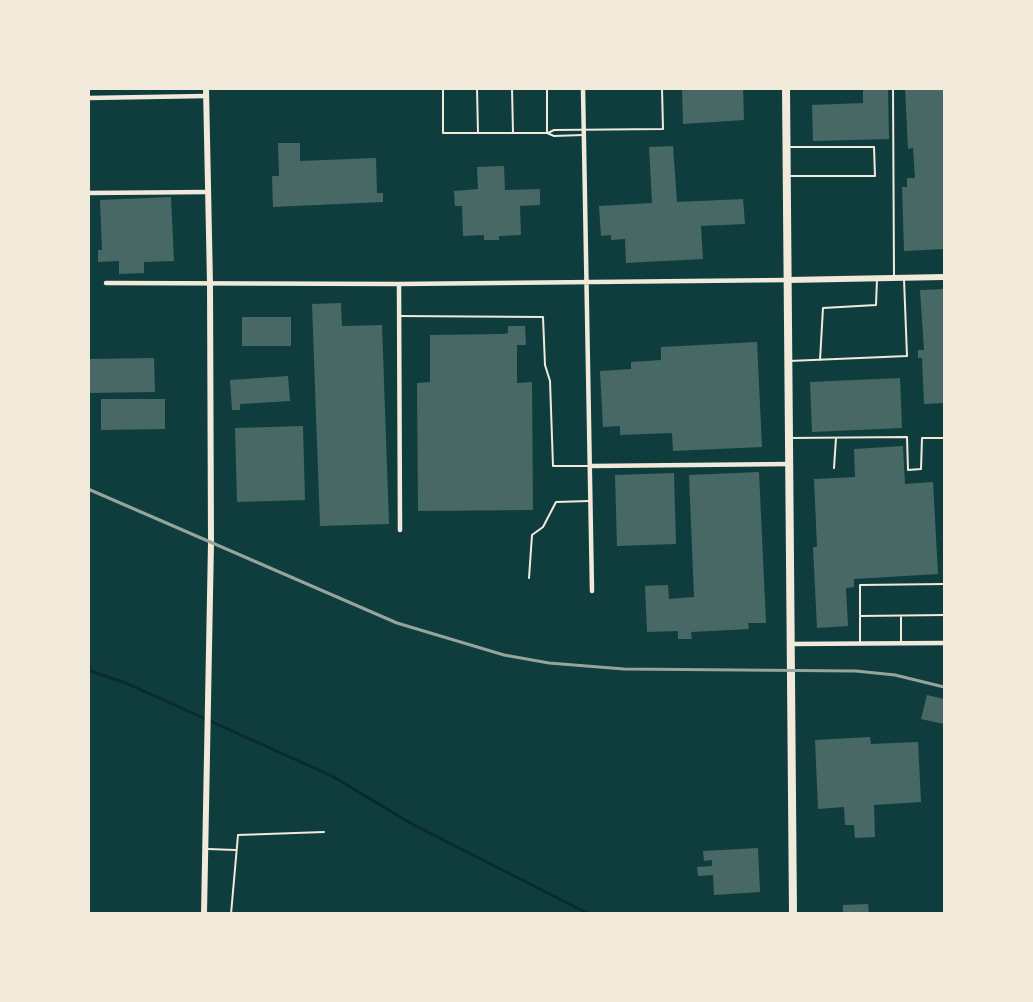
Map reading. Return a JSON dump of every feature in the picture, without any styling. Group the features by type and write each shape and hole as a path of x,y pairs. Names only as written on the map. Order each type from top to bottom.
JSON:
{"main road":[{"path":"786,88 791,464 793,914"}],"street":[{"path":"583,88 589,281 592,591"},
{"path":"88,98 206,92 210,284 204,914"},
{"path":"88,193 208,192"},
{"path":"106,283 399,284 945,277"},
{"path":"399,284 400,530"},
{"path":"592,466 791,464"},
{"path":"790,644 945,643"}],"lane":[{"path":"265,88 441,88 443,133 547,133 663,129 662,88"},
{"path":"477,88 478,133"},
{"path":"512,88 513,133"},
{"path":"547,88 547,133"},
{"path":"893,88 894,279"},
{"path":"547,133 554,136 584,132"},
{"path":"787,147 874,147 875,176 787,176"},
{"path":"789,361 907,356 904,278"},
{"path":"820,360 823,308 876,305 877,279"},
{"path":"399,316 543,317 544,365 550,381 553,466 592,466"},
{"path":"790,438 907,437 908,470 921,469 921,438 945,438"},
{"path":"834,468 836,438"},
{"path":"529,578 532,535 543,527 556,502 592,501"},
{"path":"860,643 861,585 945,584"},
{"path":"860,616 945,615"},
{"path":"901,616 901,643"},
{"path":"231,914 238,835 324,832"},
{"path":"205,849 235,850"}],"building":[{"path":"682,88 743,88 744,120 683,124"},
{"path":"863,88 888,88 889,139 813,141 812,105 863,103"},
{"path":"905,88 944,88 944,249 904,251 902,187 907,187 907,178 915,178 913,148 908,149"},
{"path":"278,143 300,143 300,161 376,158 377,193 383,193 383,202 273,207 272,176 279,176"},
{"path":"673,146 677,202 743,199 745,224 701,226 703,259 626,263 625,239 611,240 611,235 601,236 599,206 652,203 649,147"},
{"path":"504,166 505,190 540,189 540,205 520,206 521,235 499,236 499,240 484,240 484,235 463,236 462,206 455,206 454,191 478,189 477,167"},
{"path":"171,197 174,261 144,262 144,273 119,274 119,261 98,262 98,250 102,250 100,200"},
{"path":"944,289 944,403 924,404 922,358 918,358 918,350 924,350 920,290"},
{"path":"341,303 342,326 382,325 389,524 320,526 312,304"},
{"path":"242,317 291,317 291,346 242,346"},
{"path":"508,326 525,326 526,345 517,345 517,383 532,382 533,510 418,511 417,383 430,382 430,335 504,334 508,333"},
{"path":"757,342 762,447 673,451 672,433 620,435 620,426 603,427 600,371 631,369 631,362 661,360 661,347"},
{"path":"154,358 155,392 88,393 88,359"},
{"path":"288,376 290,401 240,404 240,410 232,410 230,380"},
{"path":"900,378 902,428 812,432 810,382"},
{"path":"101,399 165,399 165,429 101,430"},
{"path":"303,426 305,500 237,502 235,428"},
{"path":"903,446 905,484 933,482 938,574 854,579 854,587 846,588 848,626 817,628 813,547 817,547 814,479 855,477 854,449"},
{"path":"759,472 766,623 748,623 749,629 691,632 692,639 678,639 678,631 647,632 645,586 668,585 669,599 694,597 689,475"},
{"path":"674,473 676,544 617,546 615,475"},
{"path":"927,695 944,699 944,724 921,719"},
{"path":"870,737 871,744 918,742 921,802 874,805 875,837 855,838 854,825 845,825 844,807 818,809 815,740"},
{"path":"758,848 760,892 714,895 713,875 698,876 697,867 712,866 712,860 704,861 703,851"},
{"path":"868,904 869,914 843,914 843,905"}],"waterway":[{"path":"88,670 128,684 332,776 412,824 589,914"}],"railway":[{"path":"88,489 397,623 504,655 549,663 624,669 856,671 895,675 944,687"}]}
